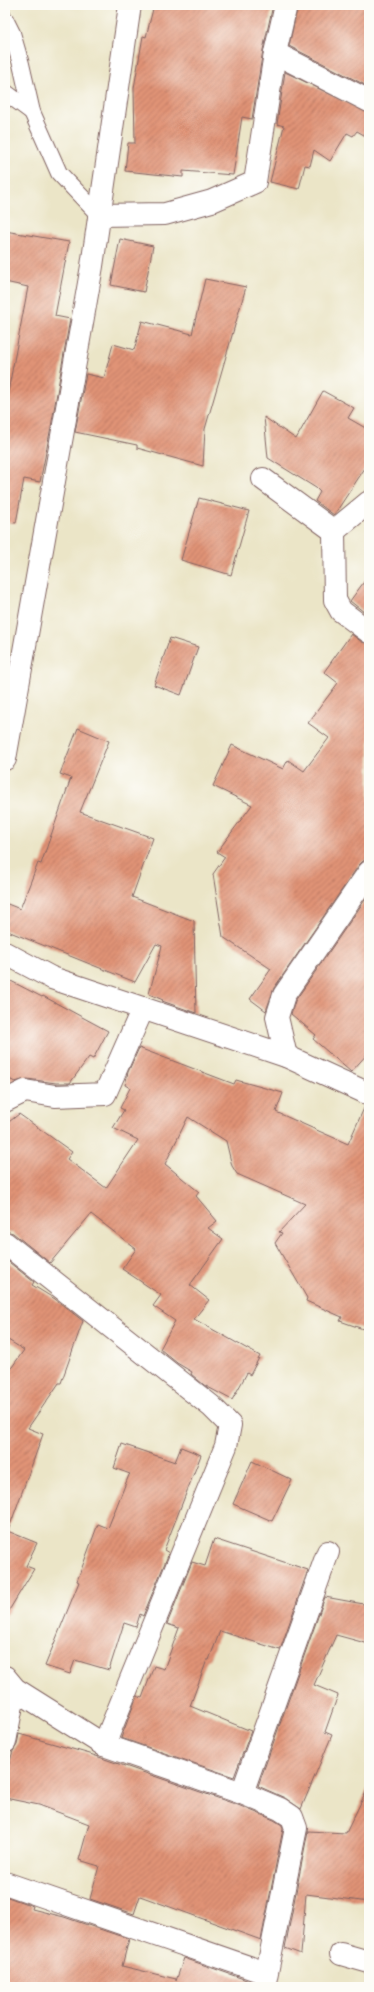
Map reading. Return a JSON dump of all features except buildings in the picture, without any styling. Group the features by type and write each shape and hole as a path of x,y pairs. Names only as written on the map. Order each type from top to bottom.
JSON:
{"street":[{"path":"5,759 92,266 130,5"},
{"path":"99,214 166,214 212,201 255,182 275,53 286,5"},
{"path":"275,53 369,101"},
{"path":"263,479 334,531"},
{"path":"334,531 369,502"},
{"path":"334,531 335,600 341,611 369,632"},
{"path":"278,1054 277,1017 284,996 369,872"},
{"path":"5,953 52,978 211,1030 278,1054 369,1094"},
{"path":"5,1101 25,1091 56,1096 105,1094 143,1008"},
{"path":"5,1244 211,1406 230,1425 226,1446 104,1745"},
{"path":"242,1793 328,1552"},
{"path":"5,1742 10,1683 104,1745 242,1793 280,1809 292,1817 296,1828 265,1980 5,1884"},
{"path":"341,1954 369,1962"}],"lane":[{"path":"5,19 12,33 21,64 32,112 59,173 99,214"},
{"path":"5,92 32,112"}]}
